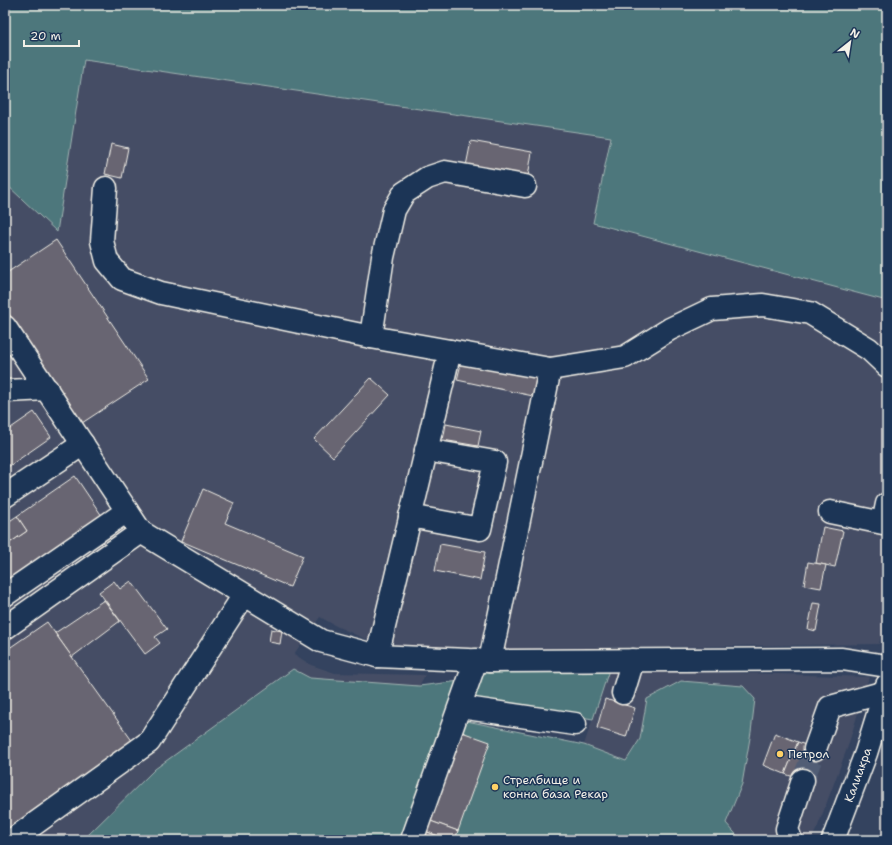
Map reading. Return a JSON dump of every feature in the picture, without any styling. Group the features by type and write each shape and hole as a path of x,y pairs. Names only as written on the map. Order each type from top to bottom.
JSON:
{"street":[{"path":"371,337 383,257 389,230 394,210 404,193 427,178 445,172 525,186"},
{"path":"106,188 102,241 107,261 122,279 160,293 371,337 550,369 625,358 670,329 712,309 763,305 810,313 869,349 887,366"},
{"path":"5,327 141,532 321,641 377,656 483,660 842,660 887,666"},
{"path":"377,656 450,351"},
{"path":"412,840 460,707 483,660 550,369"},
{"path":"5,392 47,389"},
{"path":"5,496 83,444"},
{"path":"410,516 480,530 495,462 426,450"},
{"path":"830,512 882,523 887,504"},
{"path":"5,595 127,511"},
{"path":"5,628 141,532"},
{"path":"12,840 149,742 244,595"},
{"path":"623,693 633,660"},
{"path":"815,749 830,707 886,688"},
{"name":"Калиакра","path":"833,840 866,753 881,730 886,688"},
{"path":"460,707 575,724"},
{"path":"791,840 787,829 803,780"}],"shaded area":[{"path":"84,60 611,137 593,224 887,301 887,618 879,644 465,650 406,646 365,639 320,617 294,654 311,665 335,673 425,675 338,840 5,840 5,183 57,232"},
{"path":"609,670 869,677 848,746 818,826 811,840 552,840"}],"green space":[{"path":"5,5 887,5 887,301 593,223 611,137 84,60 57,232 5,183"},
{"path":"293,669 310,678 419,686 460,681 447,717 584,745 626,761 640,739 647,699 681,681 743,686 755,699 751,732 742,784 726,823 741,840 83,840 155,769"},
{"path":"609,670 593,719 472,699 481,673"}],"building":[{"path":"471,141 532,152 528,177 466,166"},
{"path":"111,144 128,148 122,178 105,174"},
{"path":"56,240 149,379 82,423 5,308 5,274"},
{"path":"462,360 537,376 533,396 457,380"},
{"path":"371,378 390,395 333,457 314,439"},
{"path":"34,412 51,437 5,469 5,432"},
{"path":"446,424 481,431 478,446 443,440"},
{"path":"75,476 104,519 5,587 5,546 27,531 17,516"},
{"path":"203,489 234,503 225,523 303,556 290,587 181,541"},
{"path":"17,516 27,531 5,546 5,524"},
{"path":"823,527 843,531 835,567 816,563"},
{"path":"440,544 485,552 480,580 435,571"},
{"path":"808,562 826,565 821,588 804,585"},
{"path":"114,581 120,589 131,581 167,629 155,637 160,643 145,654 99,592"},
{"path":"104,600 120,621 72,657 55,633"},
{"path":"813,603 821,604 816,631 808,629"},
{"path":"47,622 133,742 5,833 5,651"},
{"path":"271,629 282,631 280,644 269,642"},
{"path":"605,699 635,708 626,737 597,728"},
{"path":"459,731 490,742 458,831 425,819"},
{"name":"Петрол","path":"775,733 798,742 785,774 763,765"},
{"path":"798,742 820,751 808,782 785,774"},
{"path":"425,819 458,831 455,840 450,840 422,830"},
{"path":"422,830 445,839 445,840 418,840"}],"tunnel":[{"path":"803,780 815,749"}],"place":[{"name":"Петрол","path":"780,754"},
{"name":"Стрелбище и конна база Рекар","path":"495,787"}]}
